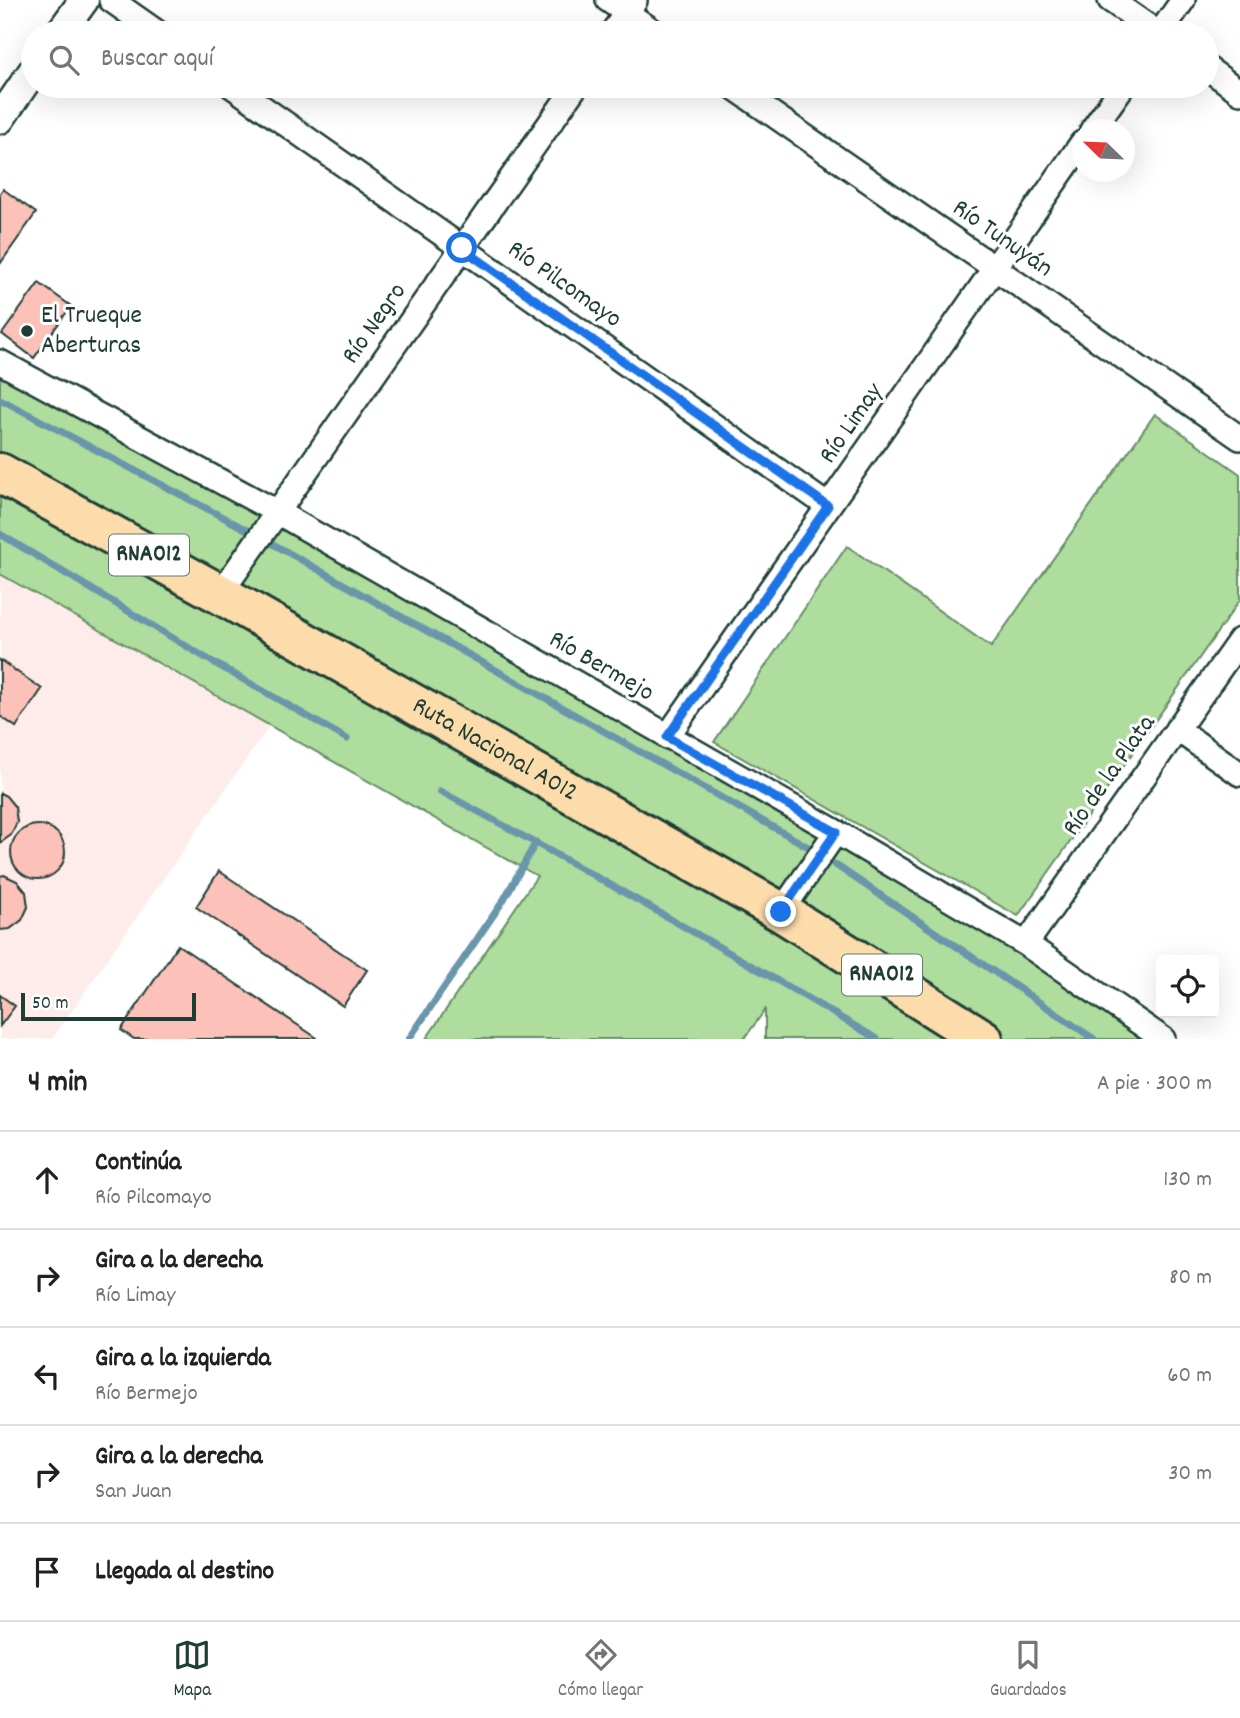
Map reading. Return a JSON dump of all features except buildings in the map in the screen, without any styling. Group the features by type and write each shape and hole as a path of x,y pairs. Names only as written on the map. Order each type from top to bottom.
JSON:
{"highway":[{"name":"Ruta Nacional A012","path":"0,473 220,594 781,912 983,1039"}],"street":[{"path":"68,21 83,0"},
{"path":"111,0 141,21"},
{"path":"1110,0 1141,21"},
{"path":"1168,21 1183,0"},
{"path":"617,21 623,4 642,21"},
{"path":"1219,77 1240,92"},
{"path":"0,119 21,88"},
{"name":"Río Pilcomayo","path":"249,98 828,506"},
{"name":"Río Negro","path":"220,594 568,98"},
{"name":"Río Tunuyán","path":"749,98 1240,438"},
{"path":"1100,119 1115,98"},
{"name":"Río Limay","path":"667,737 1072,159"},
{"name":"Río Bermejo","path":"0,362 277,512 836,832 1026,944 1163,1039"},
{"name":"Río de la Plata","path":"1026,944 1240,640"},
{"path":"1177,729 1240,774"},
{"path":"781,912 836,832"}],"shaded area":[{"path":"0,574 270,725 52,1039 0,1039"}],"green space":[{"path":"0,362 667,737 1163,1039 765,1039 765,1010 744,1039 426,1039 537,876 0,574"},
{"path":"1155,414 1240,474 1240,600 1018,916 714,742 847,546 991,647"}],"waterway":[{"path":"0,399 249,531"},
{"path":"0,534 347,739"},
{"path":"273,544 812,849"},
{"path":"440,791 660,913 877,1039"},
{"path":"409,1039 503,901 536,842"},
{"path":"834,864 1094,1039"}],"place":[{"name":"El Trueque Aberturas","path":"27,331"}],"route":[{"path":"462,248 828,506 667,737 836,832 781,912"}]}
